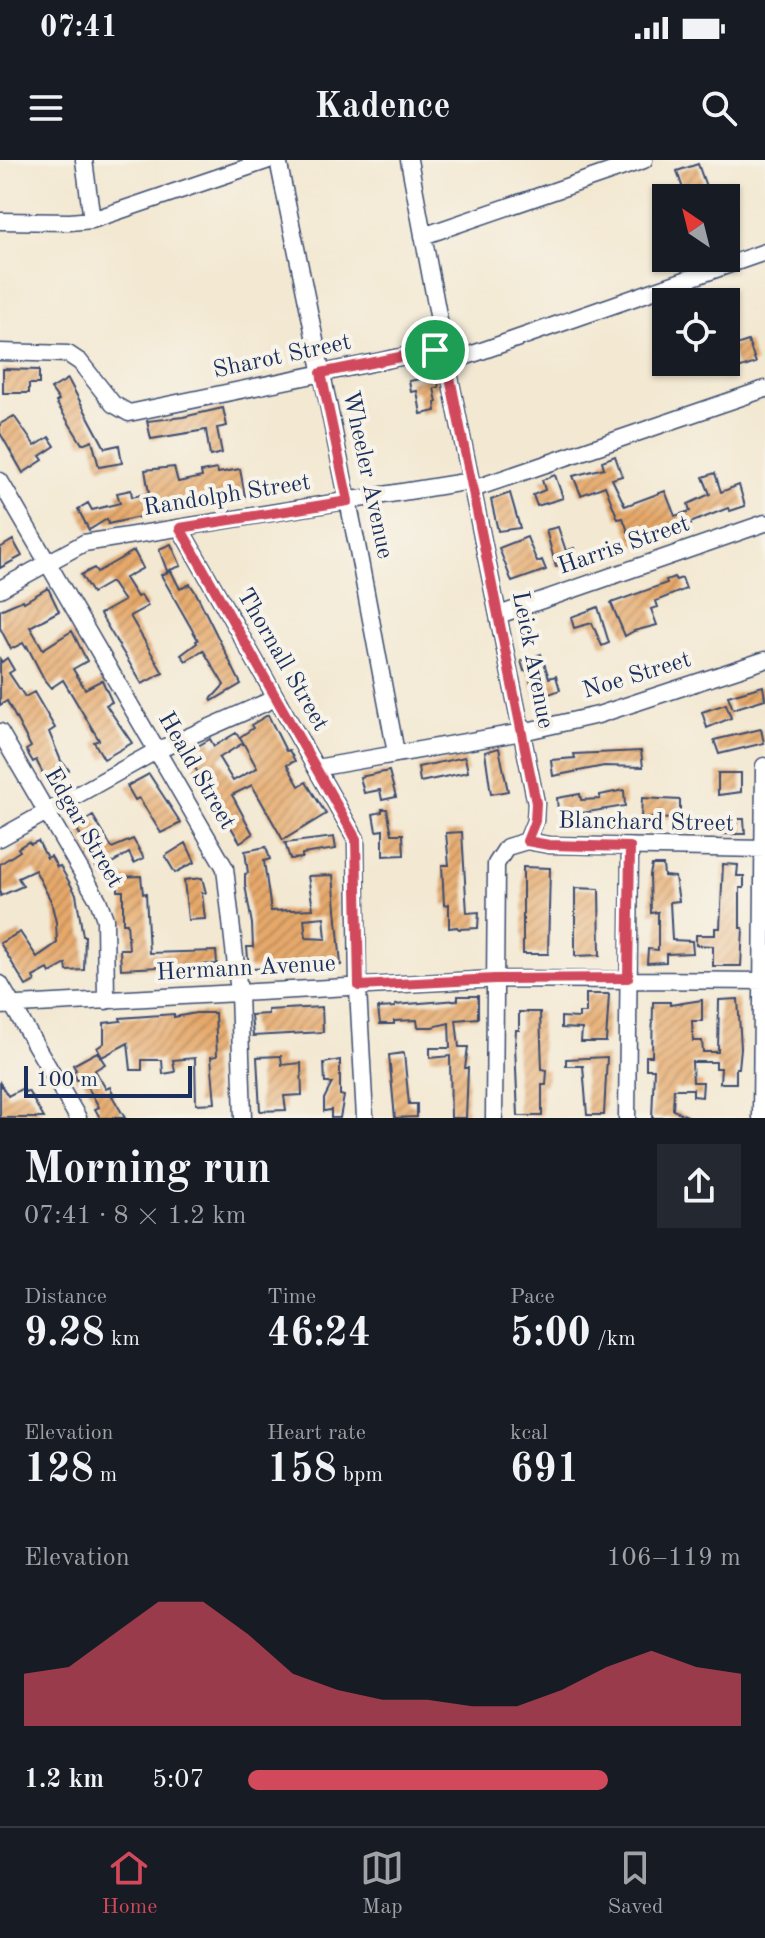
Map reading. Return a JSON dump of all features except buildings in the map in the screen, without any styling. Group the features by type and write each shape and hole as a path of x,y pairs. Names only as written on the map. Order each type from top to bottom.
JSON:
{"street":[{"path":"84,160 92,220"},
{"path":"0,221 92,220 269,160"},
{"name":"Wheeler Avenue","path":"278,160 396,753"},
{"name":"Leick Avenue","path":"409,160 536,803 535,821 527,841"},
{"path":"423,236 644,160"},
{"name":"Sharot Street","path":"0,352 68,354 80,362 113,404 129,413 321,373 446,356 765,252"},
{"name":"Randolph Street","path":"0,589 84,543 348,501 472,485 765,389"},
{"name":"Heald Street","path":"0,481 225,868 239,993 243,1118"},
{"name":"Harris Street","path":"499,615 765,523"},
{"name":"Thornall Street","path":"180,528 356,839 365,1118"},
{"name":"Noe Street","path":"316,768 522,732 621,709 765,660"},
{"path":"0,838 156,751 276,698"},
{"name":"Edgar Street","path":"0,732 98,900 105,919 106,1001"},
{"path":"761,1118 764,766"},
{"path":"494,1118 496,864 507,847 527,841"},
{"name":"Blanchard Street","path":"527,841 549,845 764,849"},
{"path":"627,1118 630,847"},
{"name":"Hermann Avenue","path":"6,1006 495,979 763,981"},
{"path":"0,984 6,1006 78,1118"}],"route":[{"path":"444,348 536,803 535,821 527,841 549,845 630,847 628,978 495,979 359,986 356,839 180,528 348,501 321,373 435,350 444,348"}]}
